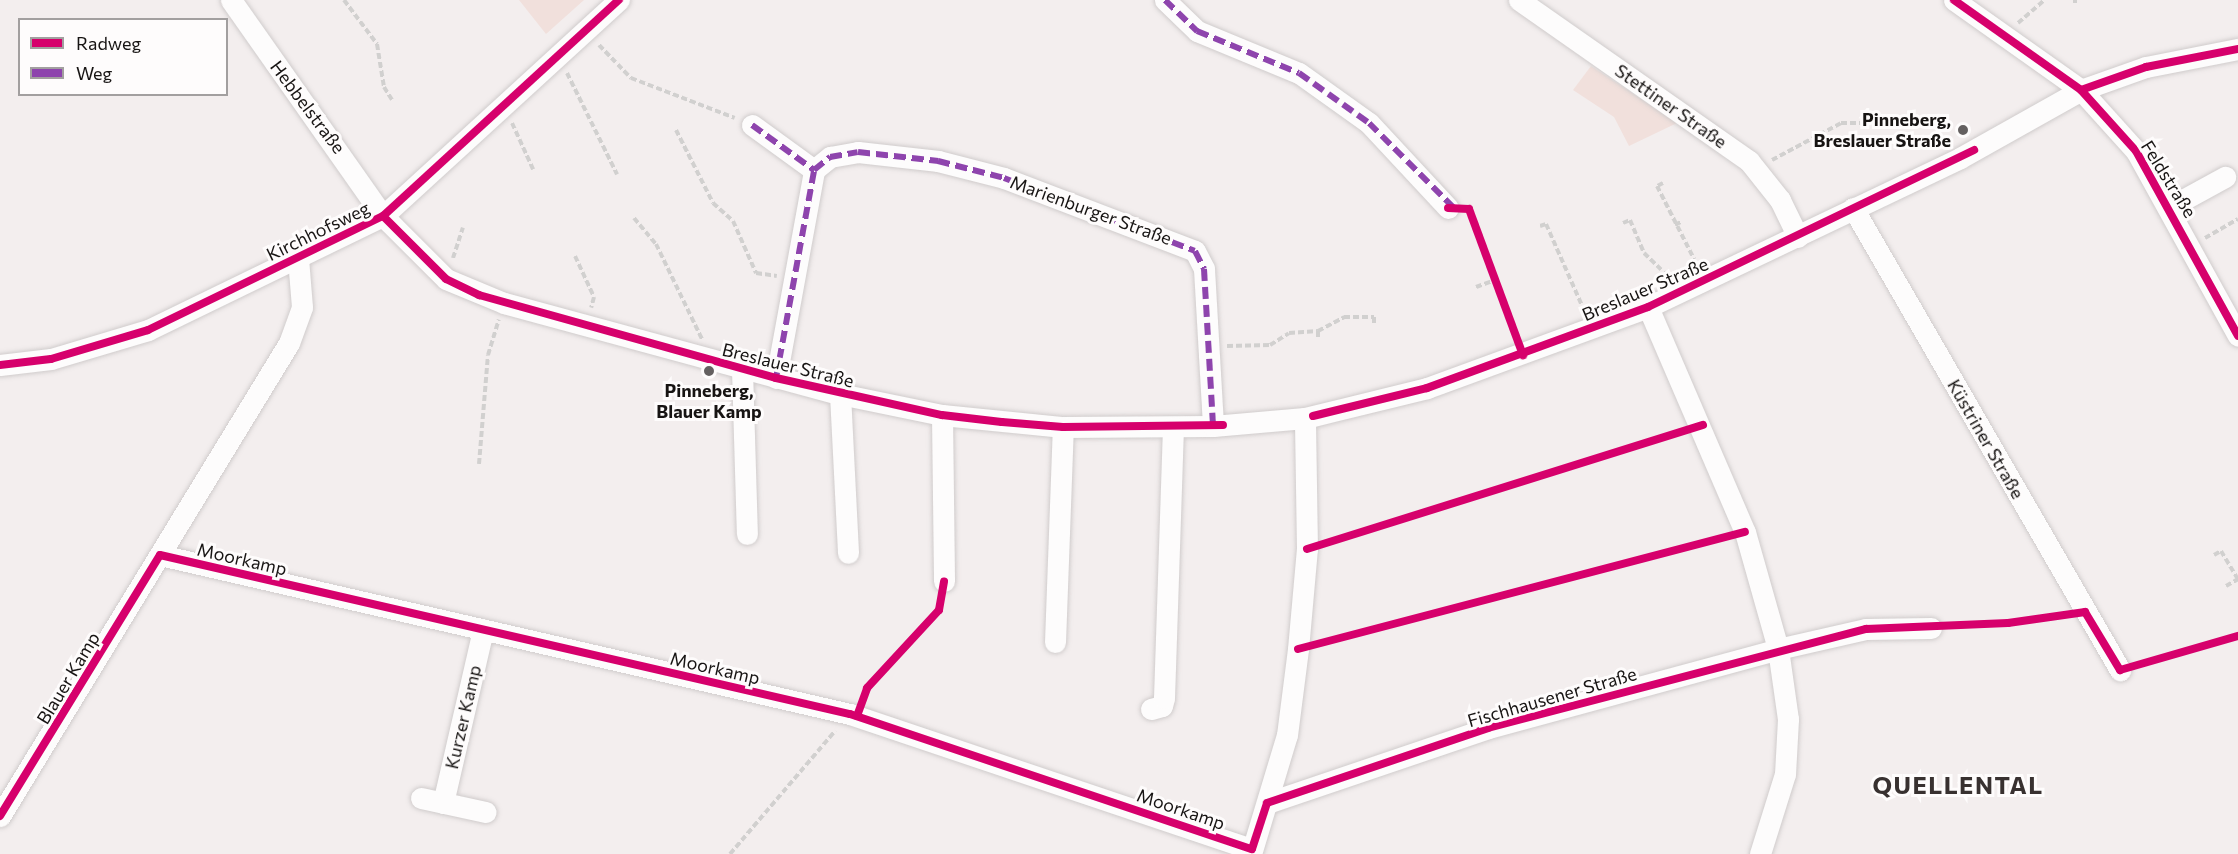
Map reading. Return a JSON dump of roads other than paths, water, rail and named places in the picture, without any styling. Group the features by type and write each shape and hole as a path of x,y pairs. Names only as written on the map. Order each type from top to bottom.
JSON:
{"street":[{"name":"Hebbelstraße","path":"231,0 383,216"},
{"name":"Kirchhofsweg","path":"0,365 51,359 148,330 383,216 619,0"},
{"path":"1165,0 1197,31 1299,73 1369,123 1448,208"},
{"name":"Stettiner Straße","path":"1519,0 1758,172 1798,237"},
{"name":"Feldstraße","path":"1954,0 2080,90 2136,151 2192,245 2238,336"},
{"name":"Breslauer Straße","path":"383,216 446,279 504,303 840,394 942,415 1063,427 1213,426 1305,418 1427,388 1648,307 1798,237 2080,90 2146,67 2238,49"},
{"path":"752,125 814,170 776,378"},
{"name":"Marienburger Straße","path":"814,170 830,157 858,152 938,161 1054,195 1186,246 1204,269 1213,426"},
{"path":"2170,207 2225,177"},
{"name":"Küstriner Straße","path":"1853,208 2120,670"},
{"name":"Blauer Kamp","path":"0,816 297,326 303,291 298,258"},
{"path":"1648,307 1745,532 1778,649 1788,719 1785,774 1760,854"},
{"name":"Breslauer Straße","path":"742,369 747,534"},
{"name":"Breslauer Straße","path":"840,394 848,553"},
{"path":"942,415 944,581"},
{"path":"1252,852 1287,735 1303,599 1305,418"},
{"path":"1055,642 1063,427"},
{"path":"1151,709 1162,706 1164,698 1173,427"},
{"name":"Moorkamp","path":"160,555 850,714 1252,852"},
{"name":"Fischhausener Straße","path":"1268,803 1488,729 1778,649 1866,630 1931,628"},
{"name":"Kurzer Kamp","path":"443,803 483,630"},
{"path":"421,798 486,812"}],"place":[{"name":"Pinneberg, Breslauer Straße","path":"1963,130"},
{"name":"Pinneberg, Blauer Kamp","path":"709,371"}],"district":[{"name":"QUELLENTAL","path":"1958,785"}]}
